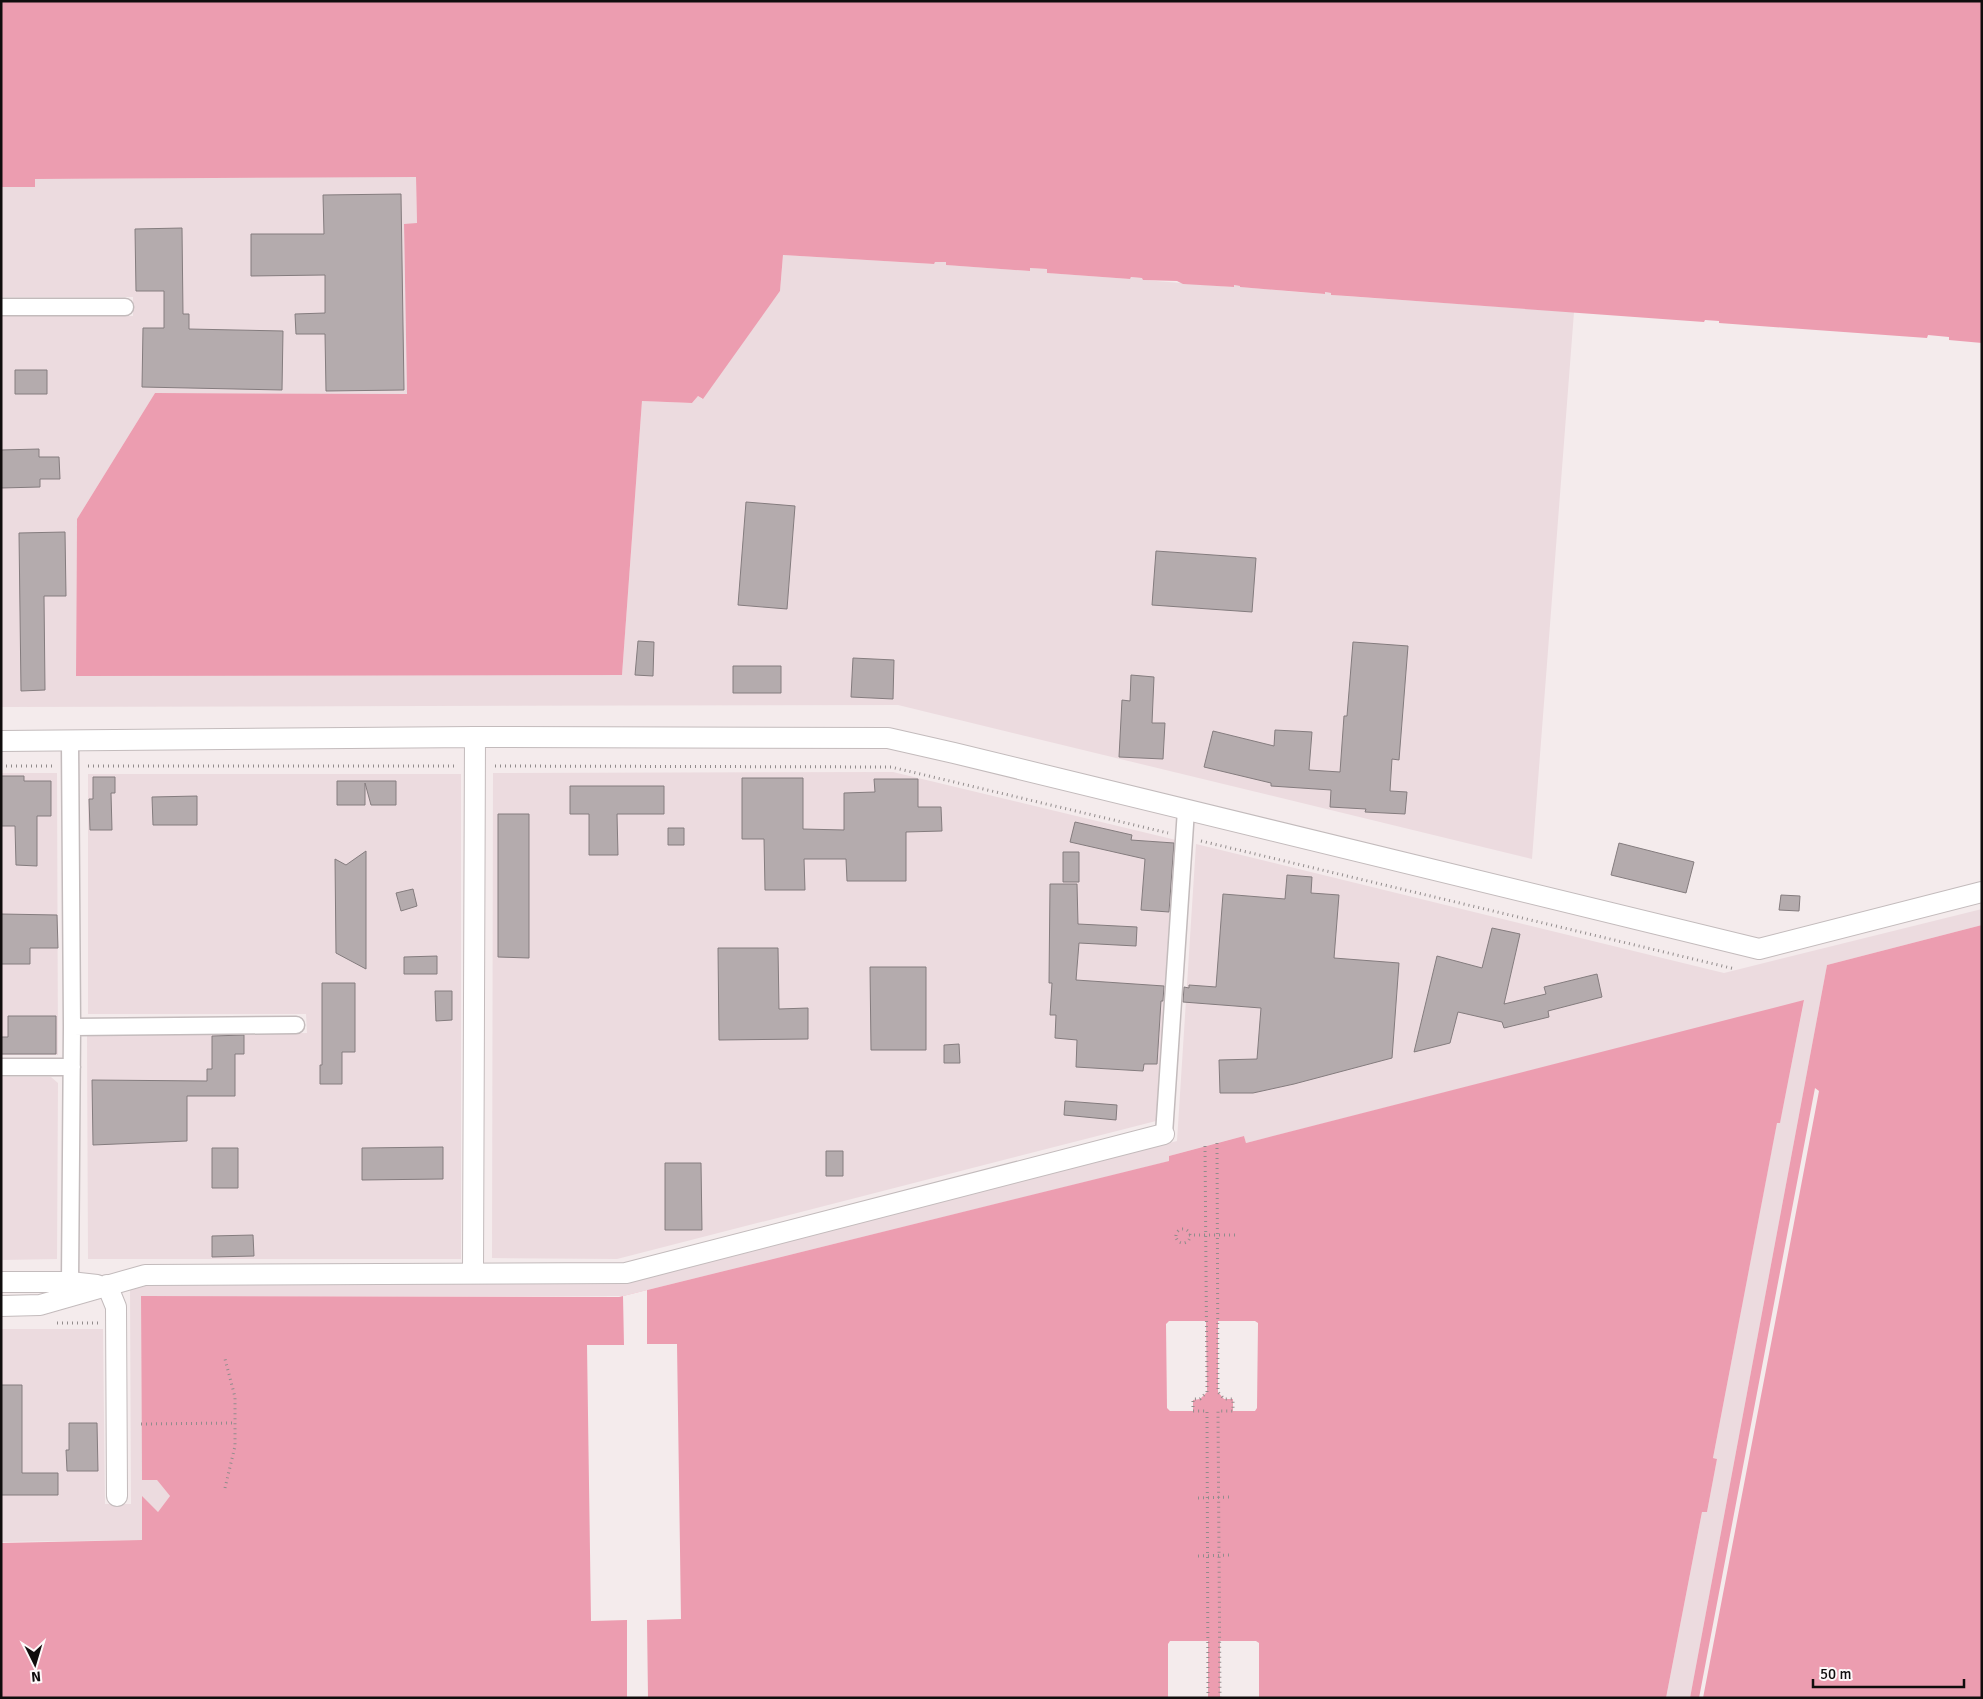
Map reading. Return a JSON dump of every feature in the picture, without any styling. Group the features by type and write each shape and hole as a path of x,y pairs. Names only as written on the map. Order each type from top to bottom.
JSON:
{"street":[{"path":"1,307 125,307"},
{"path":"473,1273 475,737"},
{"path":"1,740 475,737 888,738 919,744 1759,950 1982,892"},
{"path":"70,740 72,1026 70,1282"},
{"path":"1,1306 40,1306 145,1275 626,1274 1164,1134 1186,810"},
{"path":"72,1026 296,1025"},
{"path":"1,1067 72,1067"},
{"path":"1,1282 70,1282 107,1286"},
{"path":"107,1286 116,1307 117,1496"}],"path":[{"path":"1,766 458,766"},
{"path":"495,766 891,767 1734,969"},
{"path":"1217,1143 1218,1392 1224,1399 1233,1399 1233,1411 1218,1411 1220,1698"},
{"path":"1205,1146 1207,1392 1200,1399 1193,1399 1193,1411 1207,1411 1208,1698"},
{"path":"1178,1229 1188,1229 1189,1235 1188,1242 1176,1240 1178,1229"},
{"path":"1189,1235 1239,1235"},
{"path":"225,1360 235,1397 235,1446 225,1488"},
{"path":"141,1424 235,1423"},
{"path":"1198,1498 1231,1497"},
{"path":"1198,1556 1232,1555"}],"shaded area":[{"path":"1,1 1982,1 1982,343 1949,340 1949,337 1928,335 1927,338 1719,323 1719,321 1705,320 1704,322 1331,295 1331,293 1325,292 1325,294 1234,285 1234,287 1183,284 1177,281 1143,280 1142,278 1131,277 1130,279 1047,273 1047,269 1030,268 1030,271 946,265 946,262 935,262 934,264 783,255 780,291 703,399 698,396 692,403 642,401 622,675 76,676 77,519 155,393 407,394 404,224 417,223 416,177 35,179 35,187 1,187"},
{"path":"416,176 417,224 404,224 407,394 155,393 77,519 76,675 622,675 642,401 692,403 698,396 702,399 780,291 783,255 934,264 934,262 946,262 947,265 1029,271 1030,268 1048,269 1048,273 1130,279 1131,277 1143,278 1143,280 1233,287 1234,285 1324,294 1325,292 1331,293 1331,295 1574,312 1532,859 898,705 1,707 1,316 133,316 133,297 1,297 1,187 34,187 35,179"},
{"path":"893,772 1176,840 1156,1121 617,1259 492,1258 493,773"},
{"path":"1,773 57,773 58,1055 1,1055"},
{"path":"88,774 461,774 461,1259 88,1259 87,1036 307,1033 306,1014 88,1014"},
{"path":"1196,844 1724,973 1982,909 1982,925 1827,965 1690,1698 1666,1698 1702,1512 1707,1512 1717,1459 1713,1458 1777,1122 1780,1122 1804,1001 1246,1143 1244,1136 1169,1156 1170,1161 623,1296 141,1296 142,1480 157,1480 170,1496 158,1512 142,1497 142,1540 1,1542 1,1329 103,1329 105,1504 131,1504 130,1285 623,1283 1177,1141"},
{"path":"1982,925 1982,1698 1690,1698 1827,965"},
{"path":"1804,1000 1780,1123 1777,1123 1713,1458 1717,1459 1707,1512 1702,1512 1666,1698 1,1698 1,1543 142,1540 142,1496 158,1512 170,1496 157,1480 142,1480 141,1296 619,1297 1169,1161 1169,1156 1244,1136 1246,1143"},
{"path":"1,1077 51,1077 58,1083 57,1259 1,1260"}],"pier":[{"path":"1815,1088 1819,1091 1779,1302 1703,1698 1699,1698"},
{"path":"647,1290 647,1344 677,1344 681,1619 647,1620 648,1698 627,1698 627,1620 591,1621 587,1345 624,1345 623,1296"},
{"path":"1169,1321 1206,1321 1207,1392 1200,1399 1193,1400 1193,1411 1170,1411 1167,1408 1166,1324"},
{"path":"1218,1321 1255,1321 1258,1323 1257,1408 1255,1411 1233,1411 1233,1399 1224,1399 1218,1392"},
{"path":"1170,1641 1208,1641 1208,1698 1168,1698 1168,1644"},
{"path":"1220,1641 1256,1641 1259,1643 1259,1698 1220,1698"}],"building":[{"path":"401,194 404,390 326,391 325,334 296,334 295,314 325,313 325,275 251,276 251,234 324,234 323,195"},
{"path":"182,228 183,314 189,314 189,329 283,331 282,390 142,387 143,328 164,328 164,291 136,291 135,229"},
{"path":"15,370 47,370 47,394 15,394"},
{"path":"39,449 39,457 59,457 60,479 40,479 40,487 1,488 1,450"},
{"path":"746,502 795,506 787,609 738,605"},
{"path":"65,532 66,596 44,596 45,690 21,691 19,533"},
{"path":"1156,551 1256,558 1252,612 1152,605"},
{"path":"638,641 654,642 653,676 635,675"},
{"path":"1353,642 1408,646 1399,760 1392,759 1390,791 1407,792 1405,814 1365,812 1366,809 1330,807 1331,790 1271,786 1271,783 1204,767 1213,731 1274,746 1275,730 1312,732 1309,770 1340,772 1344,716 1347,716"},
{"path":"853,658 894,660 893,699 851,697"},
{"path":"733,666 781,666 781,693 733,693"},
{"path":"1131,675 1154,677 1152,723 1165,723 1163,759 1119,757 1122,700 1130,701"},
{"path":"1,776 24,776 24,781 51,781 51,816 37,816 37,866 16,865 15,826 1,826"},
{"path":"93,777 115,777 115,793 111,793 112,830 90,830 89,799 93,799"},
{"path":"742,778 803,778 803,829 844,830 844,793 875,792 874,779 918,779 918,807 941,807 942,831 906,832 906,881 847,881 846,859 804,859 805,890 765,890 764,839 742,839"},
{"path":"337,781 396,781 396,805 371,805 365,783 365,805 337,805"},
{"path":"570,786 664,786 664,814 617,814 618,855 589,855 589,814 570,814"},
{"path":"197,796 197,825 153,825 152,797"},
{"path":"498,814 529,814 529,958 498,957"},
{"path":"1075,822 1132,835 1131,840 1174,843 1169,912 1141,910 1145,859 1070,842"},
{"path":"668,828 684,828 684,845 668,845"},
{"path":"1619,843 1694,862 1686,893 1611,875"},
{"path":"366,851 366,969 336,953 335,859 346,865"},
{"path":"1063,852 1079,852 1079,882 1063,882"},
{"path":"1287,875 1312,877 1311,893 1339,895 1334,958 1399,963 1392,1058 1253,1093 1220,1093 1219,1060 1257,1059 1261,1008 1183,1002 1184,987 1189,988 1189,985 1216,987 1223,894 1285,899"},
{"path":"1050,884 1077,884 1078,924 1137,927 1136,946 1079,943 1076,980 1164,986 1163,1001 1161,1001 1157,1064 1144,1064 1143,1071 1076,1067 1077,1040 1055,1038 1056,1015 1050,1015 1052,983 1049,983"},
{"path":"413,889 417,906 401,911 396,893"},
{"path":"1781,895 1800,896 1799,911 1779,910"},
{"path":"1,914 57,915 58,948 30,948 30,964 1,964"},
{"path":"1492,928 1520,934 1504,1004 1546,994 1544,987 1597,974 1602,997 1548,1011 1549,1017 1504,1028 1502,1022 1458,1012 1450,1043 1414,1052 1437,956 1482,968"},
{"path":"718,948 778,948 779,1009 808,1008 808,1039 719,1040"},
{"path":"437,956 437,974 404,974 404,957"},
{"path":"870,967 926,967 926,1050 871,1050"},
{"path":"322,983 355,983 355,1052 342,1052 342,1084 320,1084 320,1065 322,1065"},
{"path":"435,991 452,991 452,1020 436,1021"},
{"path":"8,1016 56,1016 56,1054 1,1054 1,1037 8,1037"},
{"path":"244,1035 244,1054 235,1054 235,1096 187,1096 187,1141 93,1145 92,1080 207,1081 207,1069 212,1069 212,1036"},
{"path":"959,1044 960,1063 944,1063 944,1045"},
{"path":"1065,1101 1117,1105 1116,1120 1064,1115"},
{"path":"443,1147 443,1179 362,1180 362,1148"},
{"path":"212,1148 238,1148 238,1188 212,1188"},
{"path":"826,1151 843,1151 843,1176 826,1176"},
{"path":"665,1163 701,1163 702,1230 665,1230"},
{"path":"253,1235 254,1256 212,1257 212,1236"},
{"path":"1,1385 22,1385 22,1473 58,1473 58,1495 1,1495"},
{"path":"69,1423 97,1423 98,1471 67,1471 66,1450 69,1450"}]}
